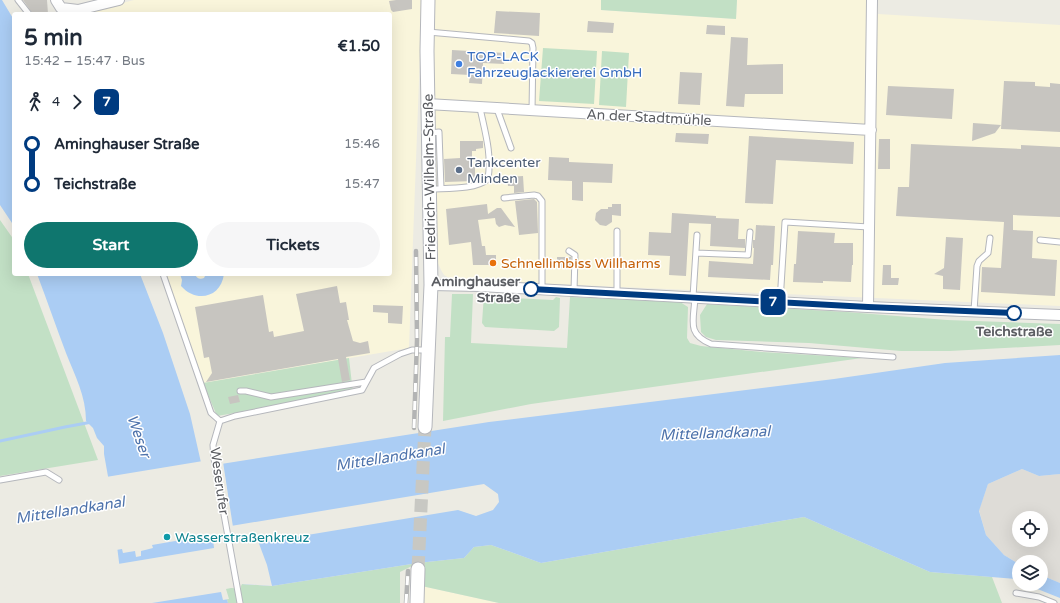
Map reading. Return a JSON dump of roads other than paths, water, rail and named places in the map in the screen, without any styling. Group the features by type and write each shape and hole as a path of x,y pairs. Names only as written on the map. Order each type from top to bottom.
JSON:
{"street":[{"path":"58,7 78,10 119,0"},
{"name":"Friedrich-Wilhelm-Straße","path":"425,427 435,188 428,133 428,0"},
{"path":"868,307 872,0"},
{"name":"An der Stadtmühle","path":"428,104 871,130"},
{"path":"431,285 542,289 868,307 1060,315"},
{"path":"417,603 418,569"}],"lane":[{"path":"18,0 27,12"},
{"path":"427,32 529,41 532,43 532,111"},
{"path":"435,188 473,186 482,184 488,179 490,159 480,108"},
{"path":"497,109 511,148"},
{"path":"504,198 534,195 538,196 542,201 542,289"},
{"path":"780,302 785,222 869,227"},
{"path":"617,231 617,293"},
{"path":"696,253 748,255 750,232"},
{"path":"697,235 693,329 700,340 711,344 893,357"},
{"path":"974,311 977,266 979,261 988,253 990,238"},
{"path":"1040,240 1060,242"},
{"path":"569,251 574,255 574,291"},
{"path":"164,276 211,413 220,421 240,415 362,390 374,368 400,354 412,350 429,350"},
{"path":"240,391 271,397 366,382"},
{"name":"Weserufer","path":"220,421 213,445 214,460 240,603"},
{"path":"0,480 46,472 59,480"},
{"path":"1016,593 1039,597 1054,603"}],"water":[{"path":"0,0 2,0 12,17 12,223 0,205"},
{"path":"38,276 141,276 163,333 190,414 202,467 489,422 834,379 945,363 1060,355 1060,474 1039,476 1022,469 988,484 979,511 986,535 1004,555 1012,560 1012,579 930,572 804,517 541,563 491,545 474,547 464,558 418,563 272,586 241,584 223,587 228,603 0,603 120,570 104,446 97,438 93,428 86,421 86,412 79,386","holes":["484,484 498,494 499,502 493,510 476,516 458,510 259,543 239,551 218,554 213,529"]},
{"path":"181,276 196,276 197,278 201,279 205,276 224,276 222,282 213,293 200,296 194,295 181,286"},
{"path":"1048,578 1060,583 1060,598 1042,591 1048,591"}],"waterway":[{"path":"0,441 92,422"}],"tunnel":[{"path":"418,569 425,427"}],"railway":[{"path":"414,428 417,340 416,251"},
{"path":"406,603 408,571"}],"place":[{"name":"TOP-LACK Fahrzeuglackiererei GmbH","path":"459,64"},
{"name":"Tankcenter Minden","path":"459,170"},
{"name":"Schnellimbiss Willharms","path":"493,263"},
{"name":"Aminghauser Straße","path":"531,289"},
{"name":"Teichstraße","path":"1014,313"},
{"name":"Wasserstraßenkreuz","path":"167,537"}],"water label":[{"name":"Mittellandkanal","path":"715,433"},
{"name":"Weser","path":"139,436"},
{"name":"Mittellandkanal","path":"390,457"},
{"name":"Mittellandkanal","path":"70,510"}]}
